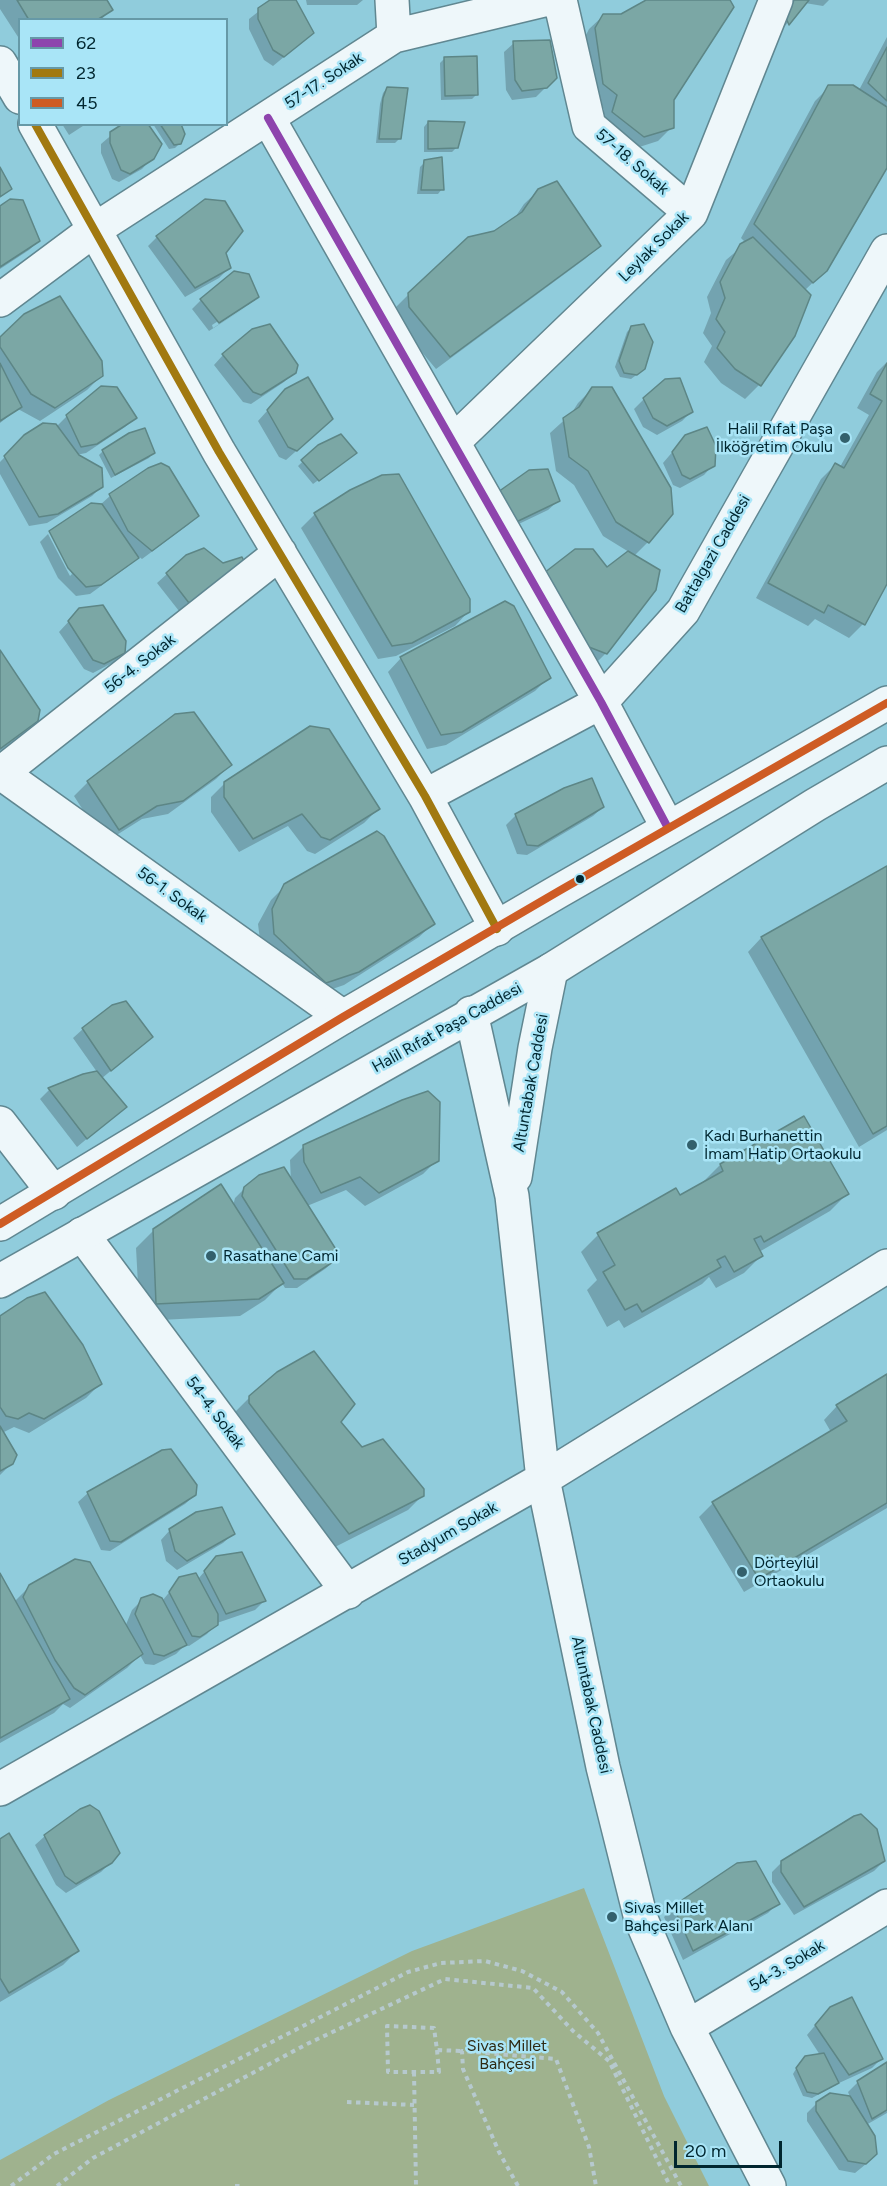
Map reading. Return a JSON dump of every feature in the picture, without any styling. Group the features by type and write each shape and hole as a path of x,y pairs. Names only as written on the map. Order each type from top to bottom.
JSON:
{"street":[{"path":"392,0 394,36"},
{"name":"57-17. Sokak","path":"0,300 94,230 394,36 544,0"},
{"name":"57-18. Sokak","path":"560,0 589,126 691,213"},
{"name":"Leylak Sokak","path":"454,441 691,213 776,0"},
{"path":"0,63 18,94"},
{"path":"268,118 454,441 601,702 668,828"},
{"path":"36,126 219,452 425,796 497,929"},
{"name":"Battalgazi Caddesi","path":"425,796 601,702 683,611 887,251"},
{"name":"56-4. Sokak","path":"1,773 280,554"},
{"path":"0,1224 343,1017 887,703"},
{"name":"Halil Rıfat Paşa Caddesi","path":"0,1281 471,1013 552,970 815,805 887,763"},
{"name":"56-1. Sokak","path":"1,773 343,1017"},
{"name":"Altuntabak Caddesi","path":"512,1196 535,1048 552,970"},
{"name":"Altuntabak Caddesi","path":"471,1013 512,1196 543,1479 603,1767 641,1919 687,2026 769,2186"},
{"path":"0,1123 54,1193"},
{"name":"54-4. Sokak","path":"82,1234 348,1592"},
{"name":"Stadyum Sokak","path":"0,1789 543,1479 887,1266"},
{"name":"54-3. Sokak","path":"687,2026 887,1906"}],"path":[{"path":"11,2186 54,2154 408,1972 441,1963 485,1961 522,1971 562,1992 598,2032 681,2186"},
{"path":"57,2186 93,2158 308,2044 445,1979 533,1988 573,2031 609,2061 670,2186"},
{"path":"387,2026 434,2028 437,2050 439,2072 388,2072 387,2026"},
{"path":"437,2050 556,2059 589,2147 596,2186"},
{"path":"462,2051 463,2070 518,2186"},
{"path":"414,2072 416,2186"},
{"path":"347,2102 414,2105"},
{"path":"235,2186 244,2186"}],"green space":[{"name":"Sivas Millet Bahçesi","path":"584,1888 664,2096 709,2186 0,2186 0,2160 109,2100 412,1951"}],"building":[{"path":"17,0 107,0 113,10 100,18 28,18"},
{"path":"270,0 296,0 314,33 284,57 273,50 258,19 258,8"},
{"path":"646,0 730,0 734,7 674,100 674,128 644,137 612,112 617,95 603,84 595,28 603,14 621,14"},
{"path":"794,0 809,0 789,25 786,18"},
{"path":"550,40 557,78 547,88 522,91 515,80 513,41"},
{"path":"887,47 887,101 868,83"},
{"path":"477,56 478,95 445,96 444,57"},
{"path":"828,85 853,85 887,107 887,168 827,271 813,283 754,224"},
{"path":"387,87 408,88 401,139 379,139 383,98"},
{"path":"428,121 465,122 458,148 428,149"},
{"path":"119,126 149,126 162,144 154,159 130,174 121,170 110,143 110,132"},
{"path":"161,126 182,126 185,134 181,144 174,145"},
{"path":"442,157 444,190 421,190 424,160"},
{"path":"0,167 12,189 0,197"},
{"path":"557,181 601,246 450,357 409,307 408,293 468,237 494,231 522,212 538,189"},
{"path":"10,199 23,200 40,241 0,267 0,206"},
{"path":"205,199 225,201 243,231 226,253 231,268 195,288 156,236"},
{"path":"753,237 811,295 795,336 761,386 735,369 717,348 725,332 716,319 725,298 720,282 740,244"},
{"path":"234,271 249,274 259,297 219,323 200,299"},
{"path":"60,296 102,361 103,376 55,408 31,394 0,347 0,337 24,314"},
{"path":"270,324 298,365 296,373 261,395 253,392 222,354 252,329"},
{"path":"644,324 653,342 645,369 637,375 624,373 619,361 631,326"},
{"path":"0,363 22,407 0,421"},
{"path":"887,363 887,584 865,625 828,605 824,613 768,583 835,463 844,468 882,401 870,394"},
{"path":"308,377 333,419 297,451 288,447 267,410 285,389"},
{"path":"680,378 693,412 667,426 653,418 643,398 665,379"},
{"path":"101,386 117,387 137,418 97,444 81,447 66,415"},
{"path":"592,387 612,387 671,488 673,514 649,543 616,522 588,471 569,457 563,418 579,407"},
{"path":"43,423 56,424 79,455 102,468 103,487 58,514 39,517 4,456 24,435"},
{"path":"707,427 716,446 715,466 690,479 682,475 672,452 685,435"},
{"path":"145,428 155,453 115,475 102,450 129,433"},
{"path":"341,434 357,453 319,481 301,460 318,445"},
{"path":"161,463 169,467 199,516 152,551 128,531 109,494 148,468"},
{"path":"548,469 560,501 512,524 498,492 529,470"},
{"path":"399,474 470,599 470,612 412,643 392,646 314,513 350,490 382,475"},
{"path":"91,503 102,504 139,558 101,585 86,587 68,568 49,531"},
{"path":"204,548 223,563 242,557 244,561 237,576 189,603 166,573 186,555"},
{"path":"575,549 593,549 607,567 628,551 660,570 656,590 607,654 576,642 544,573"},
{"path":"505,601 514,606 551,678 462,732 441,735 400,657"},
{"path":"103,605 126,641 125,653 104,664 93,660 68,621 79,608"},
{"path":"0,650 40,710 38,721 0,749"},
{"path":"194,712 232,765 183,801 157,806 119,830 87,781 175,714"},
{"path":"310,726 329,729 380,809 330,840 321,837 302,814 253,839 224,797 224,782"},
{"path":"592,778 604,807 538,846 527,845 515,814 564,788"},
{"path":"377,831 384,836 435,924 359,972 326,983 274,934 272,909 284,884"},
{"path":"887,866 887,1126 873,1134 761,937"},
{"path":"126,1001 153,1037 111,1071 82,1028 112,1005"},
{"path":"97,1071 127,1107 87,1139 48,1088"},
{"path":"428,1091 440,1102 439,1161 379,1193 360,1177 321,1193 304,1162 303,1145 402,1100"},
{"path":"804,1116 849,1194 764,1242 761,1236 754,1239 763,1256 734,1272 725,1256 717,1260 721,1267 642,1312 637,1304 625,1310 603,1272 615,1265 597,1233 676,1188 680,1195 723,1171 720,1164"},
{"path":"284,1167 337,1251 336,1260 307,1279 294,1279 242,1196 244,1187 259,1175"},
{"name":"Rasathane Cami","path":"221,1184 284,1283 259,1299 156,1304 153,1229"},
{"path":"45,1292 83,1345 102,1384 44,1419 29,1413 18,1419 6,1416 0,1407 0,1316 27,1298"},
{"path":"314,1351 355,1404 341,1422 362,1447 383,1439 424,1489 424,1496 349,1534 249,1403 249,1396 277,1372"},
{"name":"Dörteylül Ortaokulu","path":"887,1374 887,1503 759,1579 712,1502 847,1421 836,1405"},
{"path":"0,1426 17,1455 13,1464 0,1471"},
{"path":"171,1449 197,1485 196,1495 121,1542 110,1541 87,1492 162,1450"},
{"path":"222,1507 235,1534 187,1561 175,1551 169,1529 196,1512"},
{"path":"242,1552 266,1601 226,1614 204,1571 216,1556"},
{"path":"75,1559 90,1562 143,1654 85,1695 74,1688 55,1660 23,1597 29,1585"},
{"path":"0,1573 70,1699 0,1738"},
{"path":"196,1573 218,1614 218,1625 200,1637 192,1636 169,1592 179,1577"},
{"path":"153,1594 162,1598 187,1645 164,1656 154,1654 135,1614 141,1598"},
{"path":"90,1805 99,1811 120,1853 112,1863 76,1884 65,1876 44,1835 80,1809"},
{"path":"861,1814 877,1829 885,1861 804,1907 781,1872 781,1861 854,1816"},
{"path":"9,1833 79,1951 9,1993 0,1978 0,1839"},
{"path":"756,1861 780,1904 693,1951 673,1906 737,1863"},
{"path":"852,1997 883,2059 849,2075 815,2025 830,2007"},
{"path":"824,2053 839,2083 818,2094 807,2092 796,2068 805,2056"},
{"path":"887,2062 887,2110 872,2119 857,2081"},
{"path":"830,2093 850,2096 875,2136 877,2154 866,2164 848,2161 816,2111 816,2102"}],"transit line":[{"name":"62","path":"268,118 601,702 668,828"},
{"name":"23","path":"36,126 219,452 425,796 497,929"},
{"name":"45","path":"0,1224 343,1017 887,703"}],"place":[{"name":"Halil Rıfat Paşa İlköğretim Okulu","path":"845,438"},
{"name":"Kadı Burhanettin İmam Hatip Ortaokulu","path":"692,1145"},
{"name":"Rasathane Cami","path":"211,1256"},
{"name":"Dörteylül Ortaokulu","path":"742,1572"},
{"name":"Sivas Millet Bahçesi Park Alanı","path":"612,1917"}]}
